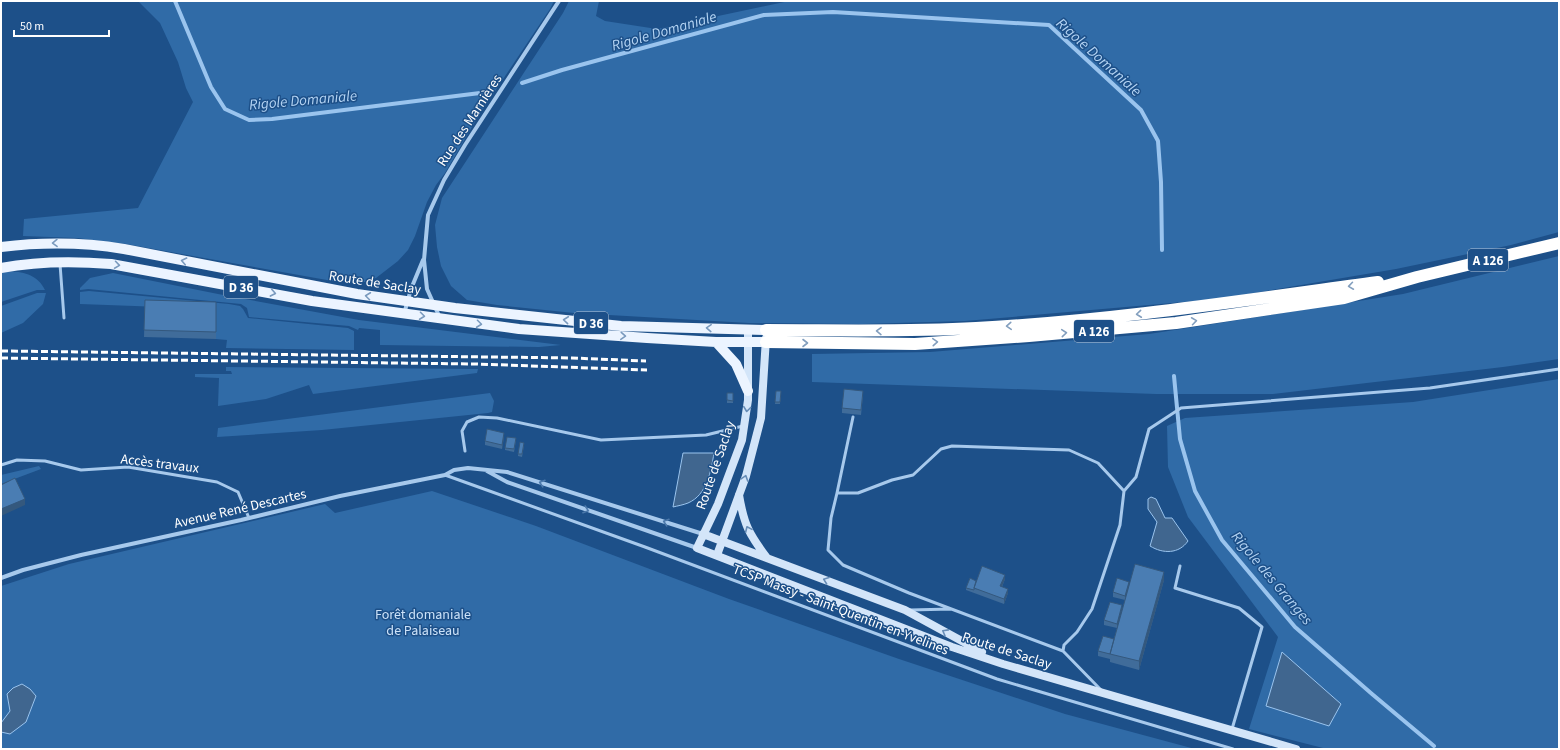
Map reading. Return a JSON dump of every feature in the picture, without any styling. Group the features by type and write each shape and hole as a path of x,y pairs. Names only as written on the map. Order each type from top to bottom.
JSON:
{"highway":[{"name":"A 126","path":"766,342 915,344 1176,323 1344,298 1417,276 1559,243"},
{"name":"A 126","path":"766,330 902,331 1029,325 1171,310 1417,276"}],"main road":[{"name":"Route de Saclay","path":"1,248 53,243 92,244 357,294 434,304 621,326 766,330"},
{"name":"Route de Saclay","path":"1,268 24,264 78,261 132,267 312,301 519,329 716,342 766,342"},
{"name":"Route de Saclay","path":"748,330 748,391 742,440 718,504 697,548 952,647 1106,695 1296,749"},
{"path":"717,556 746,476 762,418 766,330"},
{"path":"716,342 736,364 748,391"},
{"path":"739,495 747,529 767,559"},
{"path":"703,534 905,610 1003,664"}],"street":[{"name":"Rue des Marnières","path":"441,319 427,289 424,260 428,215 440,187 476,127 559,1"},
{"name":"Rue des Marnières","path":"404,314 407,300 424,260"},
{"name":"Avenue René Descartes","path":"1,578 54,561 250,518 340,496 445,475 454,470 468,468 507,472 703,534"},
{"path":"485,470 507,482 697,548"}],"lane":[{"path":"60,262 64,318"},
{"path":"1063,651 1064,645 1077,632 1092,609 1120,525 1124,491 1136,477 1149,429 1181,408 1430,388 1559,369"},
{"path":"465,451 462,432 467,422 480,417 497,418 601,440 706,435 745,425"},
{"path":"853,417 831,518 828,550 843,565 952,609 1063,651 1106,695"},
{"path":"837,493 858,493 892,480 913,475 941,449 952,446 1069,450 1098,463 1124,491"},
{"name":"Accès travaux","path":"1,465 17,460 45,461 81,470 128,467 217,482 238,492 250,518"},
{"name":"TCSP Massy - Saint-Quentin-en-Yvelines","path":"445,475 645,547 997,680 1233,749"},
{"path":"1180,566 1175,588 1239,608 1262,627 1232,731"},
{"path":"905,610 952,609"}],"green space":[{"path":"138,1 554,1 479,115 445,173 436,185 427,202 415,236 408,250 398,261 376,278 365,282 338,282 126,244 77,238 23,236 24,219 138,208 193,102 186,88 178,62 160,23"},
{"path":"569,1 599,1 596,16 605,21 657,29 789,1 1559,1 1559,232 1511,245 1396,269 1218,299 965,321 862,324 749,323 574,313 497,305 467,300 451,286 441,266 437,247 435,225 442,198 563,13"},
{"path":"1559,256 1559,359 1273,394 1156,394 812,382 812,354 930,352 1149,334 1403,294"},
{"path":"1,272 21,272 32,276 42,284 45,290 37,290 1,302"},
{"path":"113,273 359,320 561,345 539,347 380,345 380,330 359,328 358,330 349,326 249,317 247,308 241,304 88,289 80,290 80,288 90,278"},
{"path":"89,291 229,304 240,306 248,318 348,328 354,331 354,350 226,348 227,340 216,339 216,309 80,304 80,292"},
{"path":"37,293 46,293 43,304 23,323 1,333 1,306"},
{"path":"226,367 478,369 477,373 313,394 309,385 266,399 218,406 219,378 195,377 195,374 232,374 231,371 226,371"},
{"path":"1559,379 1559,749 1327,749 1249,729 1278,637 1188,517 1168,467 1167,426 1185,418 1413,402"},
{"path":"490,393 494,401 492,412 488,413 322,430 217,437 218,428"},
{"path":"39,466 41,469 1,484 1,475"},
{"name":"Forêt domaniale de Palaiseau","path":"432,491 536,526 729,599 899,659 1065,714 1195,749 1,749 1,586 69,564 325,504 335,513"}],"shaded area":[{"path":"683,453 714,453 707,482 700,494 688,503 673,507"},
{"path":"1151,497 1156,499 1165,518 1172,518 1188,541 1180,548 1165,551 1155,549 1150,546 1157,522 1148,509 1148,499"},
{"path":"1282,652 1341,704 1329,726 1266,706"},
{"path":"22,684 30,689 36,696 26,722 10,734 1,732 1,723 10,711 7,694 13,688"}],"building":[{"path":"145,300 216,302 216,332 144,330"},
{"path":"844,389 863,391 861,410 842,408"},
{"path":"776,391 781,391 780,402 775,402"},
{"path":"727,393 733,393 733,401 727,400"},
{"path":"487,429 504,433 502,445 485,441"},
{"path":"507,437 516,438 514,449 505,448"},
{"path":"520,442 524,443 522,454 518,454"},
{"path":"15,478 25,499 1,509 1,485"},
{"path":"1135,564 1164,572 1139,661 1110,654"},
{"path":"982,566 1005,575 1000,586 1008,589 1004,599 974,588"},
{"path":"970,578 976,581 974,590 966,588"},
{"path":"1117,578 1129,582 1125,596 1113,592"},
{"path":"1110,602 1122,605 1117,624 1104,620"},
{"path":"1103,636 1114,639 1110,654 1098,651"}],"waterway":[{"name":"Rigole Domaniale","path":"175,1 211,87 225,109 249,120 272,119 480,93"},
{"name":"Rigole Domaniale","path":"522,83 562,70 764,15 833,12 1049,25 1141,110 1158,141 1161,182 1162,250"},
{"name":"Rigole des Granges","path":"1174,376 1180,439 1195,491 1222,540 1295,627 1434,746"}],"railway":[{"path":"1,351 572,358 646,361"},
{"path":"1,358 477,364 647,370"}]}
